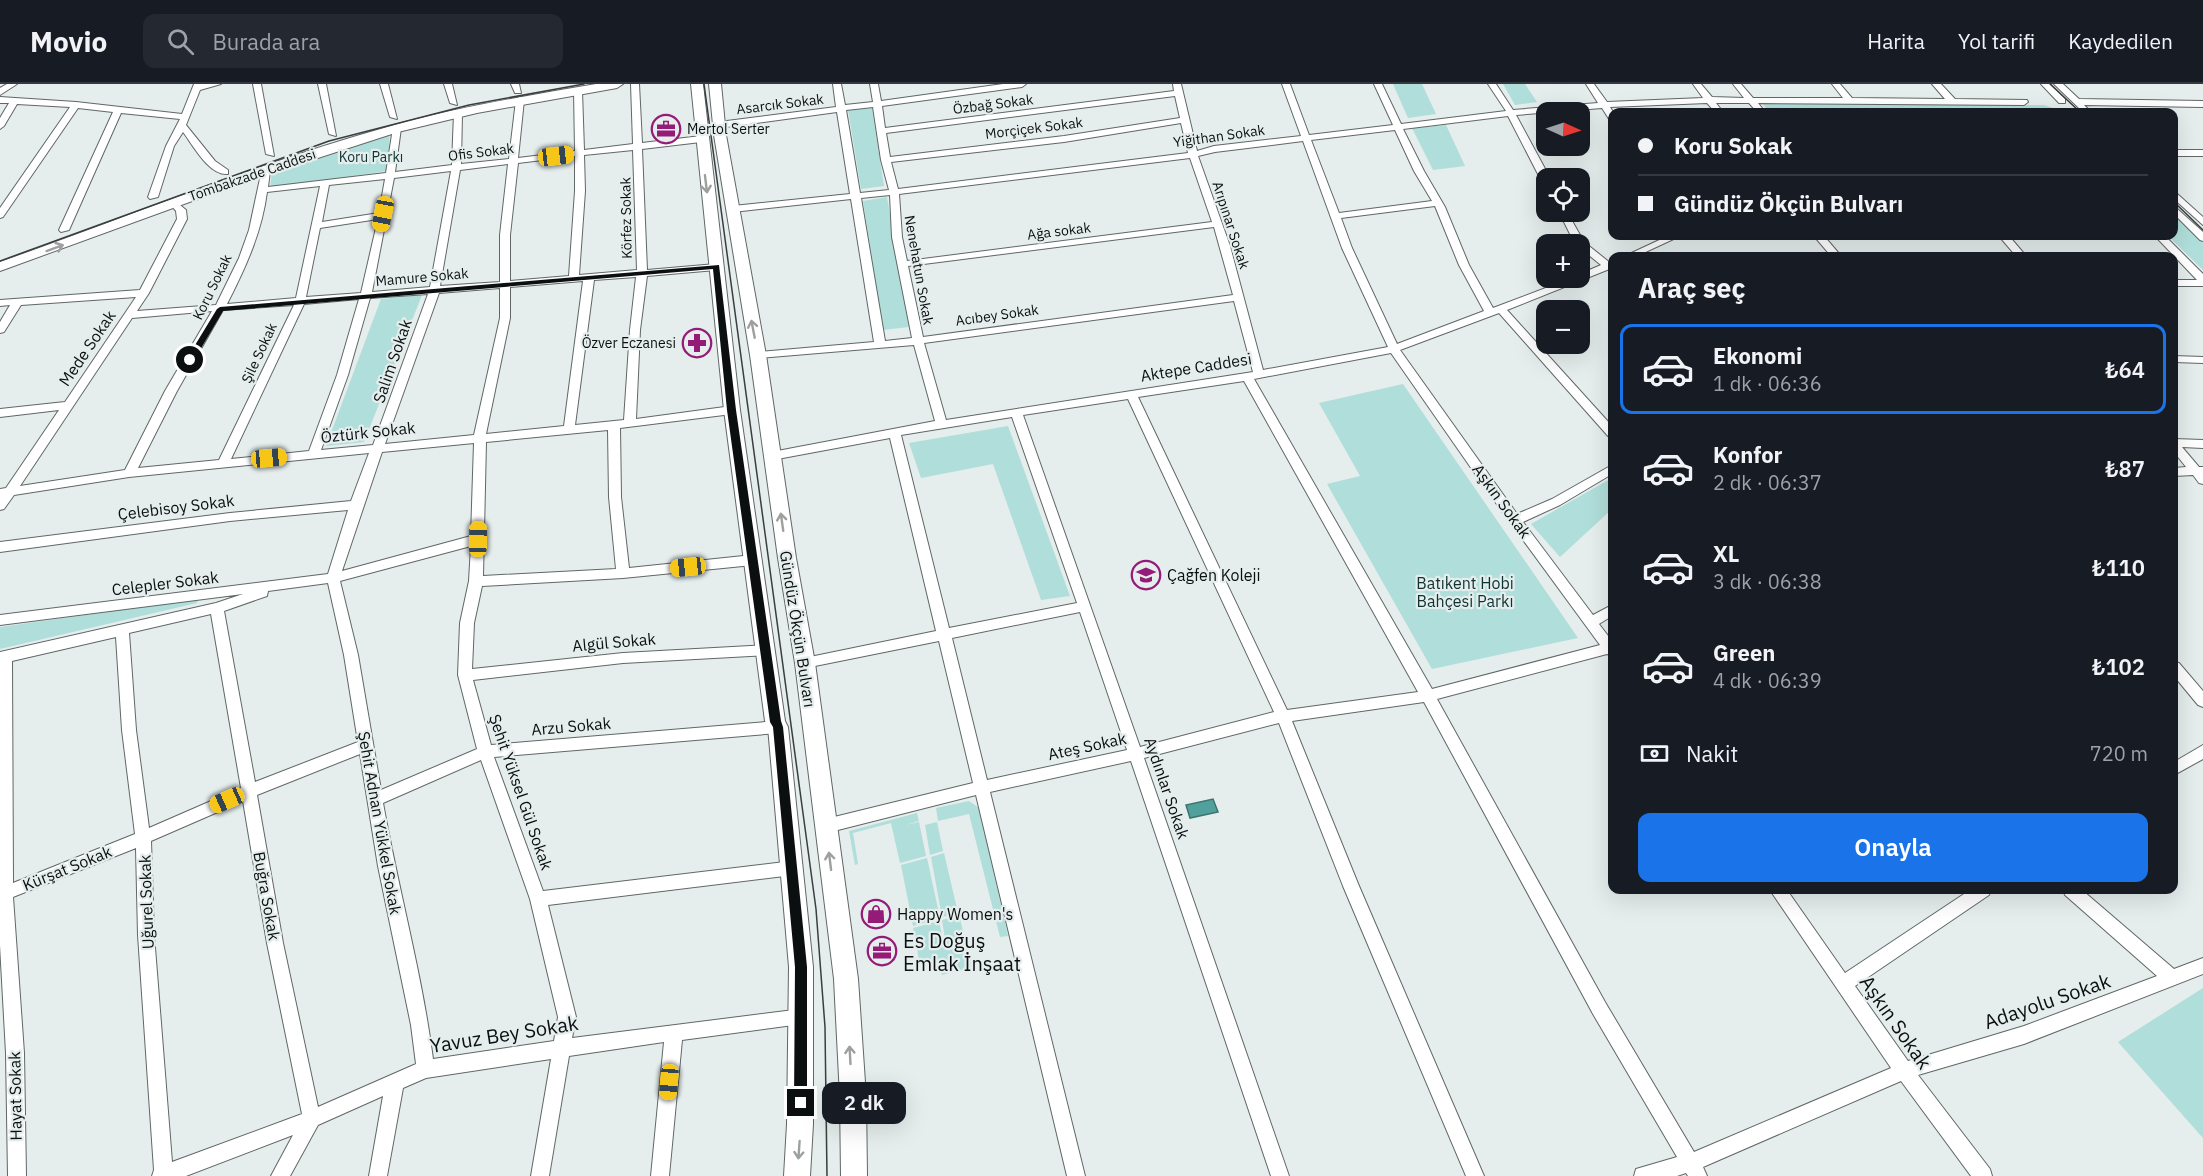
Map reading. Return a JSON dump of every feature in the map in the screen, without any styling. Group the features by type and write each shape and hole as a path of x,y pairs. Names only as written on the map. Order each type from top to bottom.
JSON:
{"street":[{"path":"0,92 13,84"},
{"path":"153,197 170,146 183,123 197,86 217,84"},
{"path":"257,84 271,154"},
{"path":"322,84 333,134"},
{"path":"314,454 350,355 367,296 391,176 396,122 384,84"},
{"name":"Salim Sokak","path":"333,578 356,505 434,291 456,168 456,108 448,84"},
{"name":"Tombakzade Caddesi","path":"0,254 271,154 333,134 396,122 555,84"},
{"name":"Tombakzade Caddesi","path":"518,92 578,91 617,84"},
{"name":"Körfez Sokak","path":"630,423 635,330 642,271 635,84"},
{"name":"Gündüz Ökçün Bulvarı","path":"697,84 701,139 732,410 778,727 793,868 801,967 802,1017 797,1176"},
{"name":"Gündüz Ökçün Bulvarı","path":"715,84 719,125 758,355 787,558 805,663 846,979 853,1097 854,1176"},
{"path":"837,84 843,109 880,344"},
{"name":"Nenehatun Sokak","path":"874,84 886,160 894,192 897,237 918,340 941,424"},
{"name":"Asarcık Sokak","path":"719,125 1022,84"},
{"name":"Aşkın Sokak","path":"1286,84 1347,248 1394,349 1515,520 1608,645"},
{"path":"1378,84 1419,171 1437,202 1464,265 1495,311 1608,429"},
{"path":"1492,84 1511,113 1540,168"},
{"path":"1590,84 1608,110"},
{"path":"1696,84 1716,108"},
{"path":"1737,84 1757,108"},
{"path":"1836,84 1851,102"},
{"path":"1936,84 1953,102"},
{"path":"2045,84 2070,108"},
{"path":"2058,84 2083,108"},
{"name":"Arıpınar Sokak","path":"1178,88 1193,154 1218,225 1239,297 1253,376 1312,488 1599,1008 1694,1170"},
{"name":"Özbağ Sokak","path":"881,131 1178,88"},
{"path":"574,278 580,191 578,91"},
{"name":"Şehit Yüksel Gül Sokak","path":"518,92 505,235 505,318 480,436 476,581 467,623 465,675 485,752 538,899 567,1017 540,1176"},
{"path":"0,100 118,110 183,123 212,163 225,172"},
{"name":"Yiğithan Sokak","path":"733,209 894,192 1398,126 1605,105 1709,100 2024,102"},
{"path":"0,126 14,101"},
{"path":"2076,102 2203,104"},
{"path":"0,215 76,105"},
{"path":"64,230 118,110"},
{"name":"Morçiçek Sokak","path":"886,160 1064,139 1185,120"},
{"name":"Tombakzade Caddesi","path":"0,267 396,122"},
{"name":"Ofis Sokak","path":"264,190 701,139"},
{"path":"2178,153 2203,153"},
{"name":"Koru Sokak","path":"129,473 170,393 220,309 238,272 264,190 265,171"},
{"name":"Şile Sokak","path":"224,462 300,302 325,183"},
{"path":"2178,199 2201,219"},
{"path":"1335,216 1437,202"},
{"name":"Mede Sokak","path":"0,506 5,492 68,405 144,293 182,219 181,210 174,203"},
{"path":"316,226 383,214"},
{"path":"2178,215 2203,238"},
{"path":"1568,222 1580,244 1608,264"},
{"name":"Ağa sokak","path":"903,264 1218,225"},
{"path":"1639,252 1666,240"},
{"path":"1822,240 1833,252"},
{"path":"2007,240 2018,252"},
{"path":"2164,240 2175,252"},
{"path":"2178,255 2203,281"},
{"name":"Aktepe Caddesi","path":"772,456 941,424 1253,376 1394,349 1608,266"},
{"name":"Mamure Sokak","path":"129,315 506,285 642,271 716,267"},
{"path":"569,429 589,276"},
{"path":"2178,283 2203,281"},
{"path":"0,303 144,293"},
{"name":"Acıbey Sokak","path":"758,355 918,340 1239,297"},
{"path":"0,330 17,303"},
{"path":"2178,359 2203,360"},
{"path":"1131,394 1283,716 1351,886 1475,1176"},
{"path":"0,413 68,405"},
{"name":"Öztürk Sokak","path":"5,492 129,473 224,462 630,423 732,410"},
{"name":"Aydınlar Sokak","path":"1017,414 1280,1176"},
{"path":"614,424 615,497 623,573"},
{"path":"895,434 946,634 1076,1176"},
{"path":"2178,444 2203,444"},
{"path":"2178,449 2200,474"},
{"path":"1515,520 1556,502 1608,471"},
{"path":"2178,472 2200,474"},
{"name":"Çelebisoy Sokak","path":"0,547 230,516 356,505"},
{"name":"Celepler Sokak","path":"0,621 333,578 478,539"},
{"path":"476,581 623,573 753,560"},
{"name":"Şehit Adnan Yükkel Sokak","path":"333,578 351,655 386,866 420,1025 425,1069"},
{"path":"3,657 217,608 292,583"},
{"path":"805,663 1085,606"},
{"name":"Buğra Sokak","path":"217,608 275,944 312,1119"},
{"path":"1591,622 1608,612"},
{"name":"Uğurel Sokak","path":"122,629 129,730 143,837 146,935 162,1175"},
{"name":"Algül Sokak","path":"465,675 623,658 767,650"},
{"name":"Ateş Sokak","path":"826,826 983,787 1136,754 1283,716 1428,696 1608,650"},
{"name":"Hayat Sokak","path":"3,657 3,894 15,1053 17,1176"},
{"path":"2178,672 2203,701"},
{"name":"Arzu Sokak","path":"376,799 485,752 778,727"},
{"name":"Kürşat Sokak","path":"3,894 249,791 366,745"},
{"path":"2178,767 2203,751"},
{"path":"538,899 793,868"},
{"name":"Aşkın Sokak","path":"1781,894 1904,1071 1983,1176"},
{"path":"1843,984 1977,894"},
{"path":"2076,894 2174,979"},
{"name":"Adayolu Sokak","path":"1694,1170 1904,1071 2024,1035 2203,966"},
{"name":"Yavuz Bey Sokak","path":"162,1175 312,1119 425,1069 562,1048 802,1017"},
{"path":"660,1176 674,1034"},
{"path":"378,1176 395,1082"},
{"path":"280,1176 312,1119"},
{"path":"1643,1176 1694,1170"}],"green space":[{"path":"1393,84 1422,84 1436,114 1408,118"},
{"path":"1503,84 1525,84 1537,102 1515,105"},
{"path":"1763,104 2044,105 2053,108 1766,108"},
{"path":"872,108 884,186 861,189 848,110"},
{"path":"1446,125 1465,166 1433,170 1412,128"},
{"name":"Koru Parkı","path":"390,133 387,171 270,189 272,171"},
{"path":"887,197 909,327 883,330 863,201"},
{"path":"2178,217 2203,241 2203,270 2172,240 2178,240"},
{"path":"422,295 364,442 326,446 381,299"},
{"name":"Batıkent Hobi Bahçesi Parkı","path":"1403,384 1578,638 1432,669 1327,484 1360,476 1319,403"},
{"path":"1008,426 1070,596 1041,600 993,464 921,478 909,443"},
{"path":"1608,480 1608,513 1560,557 1531,524"},
{"path":"198,599 197,603 0,649 0,627"},
{"path":"969,801 979,808 1008,936 1000,937 969,814 938,821 936,808"},
{"path":"917,813 919,821 905,825 919,822 926,856 900,863 891,823 853,833 858,864 855,865 849,831"},
{"path":"937,822 943,851 930,855 925,825"},
{"path":"944,853 958,913 942,917 931,857"},
{"path":"927,858 940,918 913,926 901,865"},
{"path":"959,915 972,967 942,975 939,960 920,965 913,928 939,921 944,945 946,945 942,920"},
{"path":"2203,988 2203,1138 2118,1042"}],"shaded area":[{"path":"1213,799 1218,812 1190,818 1186,805"}],"tram line":[{"path":"0,261 329,141 469,105 584,84"},
{"path":"704,84 816,909 825,1027 827,1176"},
{"path":"2050,84 2076,108"},
{"path":"2178,206 2203,230"}],"place":[{"name":"Mertol Serter","path":"666,129"},
{"name":"Özver Eczanesi","path":"697,343"},
{"name":"Çağfen Koleji","path":"1146,575"},
{"name":"Happy Women's","path":"876,914"},
{"name":"Es Doğuş Emlak İnşaat","path":"882,951"}],"route":[{"path":"190,360 220,309 642,271 716,267 732,410 778,727 793,868 801,967 801,1103"}]}
